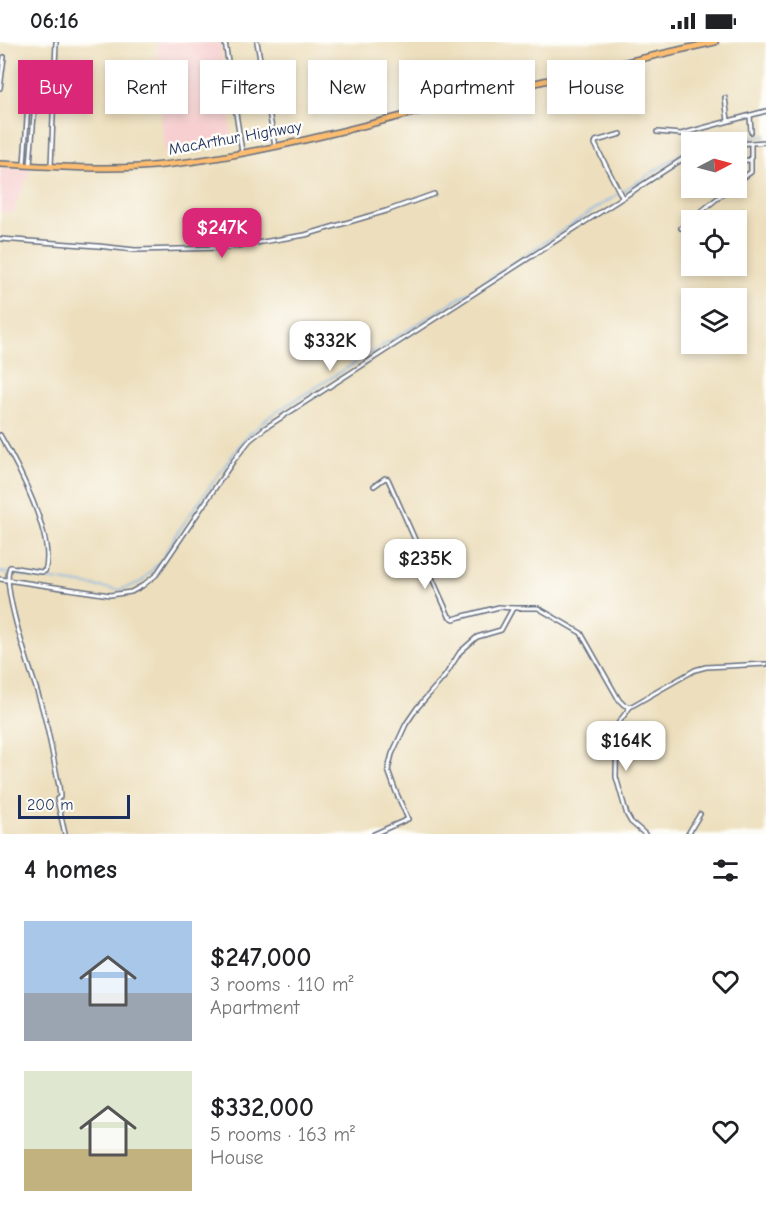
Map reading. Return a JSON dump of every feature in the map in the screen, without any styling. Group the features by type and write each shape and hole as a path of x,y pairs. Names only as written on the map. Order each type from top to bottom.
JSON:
{"highway":[{"name":"MacArthur Highway","path":"0,164 107,168 147,166 242,152 715,42"}],"street":[{"path":"51,166 56,42"},
{"path":"225,42 242,152"},
{"path":"257,42 275,146"},
{"path":"0,88 4,57"},
{"path":"725,98 728,120"},
{"path":"657,132 681,134 766,111"},
{"path":"27,165 28,114"},
{"path":"27,165 33,114"},
{"path":"750,115 751,132"},
{"path":"621,134 596,141 595,144 622,197"},
{"path":"747,144 766,142"},
{"path":"747,177 752,170 751,144"},
{"path":"3,579 111,595 124,594 142,586 160,568 234,460 259,432 681,160"},
{"path":"0,239 135,250 225,248 305,235 434,194"},
{"path":"703,210 718,198"},
{"path":"0,435 26,484 47,555 46,569 43,572 11,567 6,571 3,579 13,625 42,707 59,786 58,798 65,834"},
{"path":"374,486 385,478 388,479 449,616 453,619 505,606 538,608 581,633 619,700 624,705 630,706"},
{"path":"374,834 405,822 408,818 388,770 390,756 407,722 445,676 460,652 477,637 501,630 513,608"},
{"path":"645,834 631,822 616,777 617,725 630,706 695,670 706,667 766,664"},
{"path":"688,834 700,814"}],"shaded area":[{"path":"157,42 220,42 222,60 200,60 200,114 229,114 233,144 164,154 162,114 188,114 188,60 158,60"},
{"path":"0,167 31,169 12,214 0,212"}],"waterway":[{"path":"747,138 766,136"},
{"path":"622,192 681,154"},
{"path":"163,557 179,530 244,439 270,416 469,292 618,194"},
{"path":"0,572 120,590 141,582 161,560"}]}
